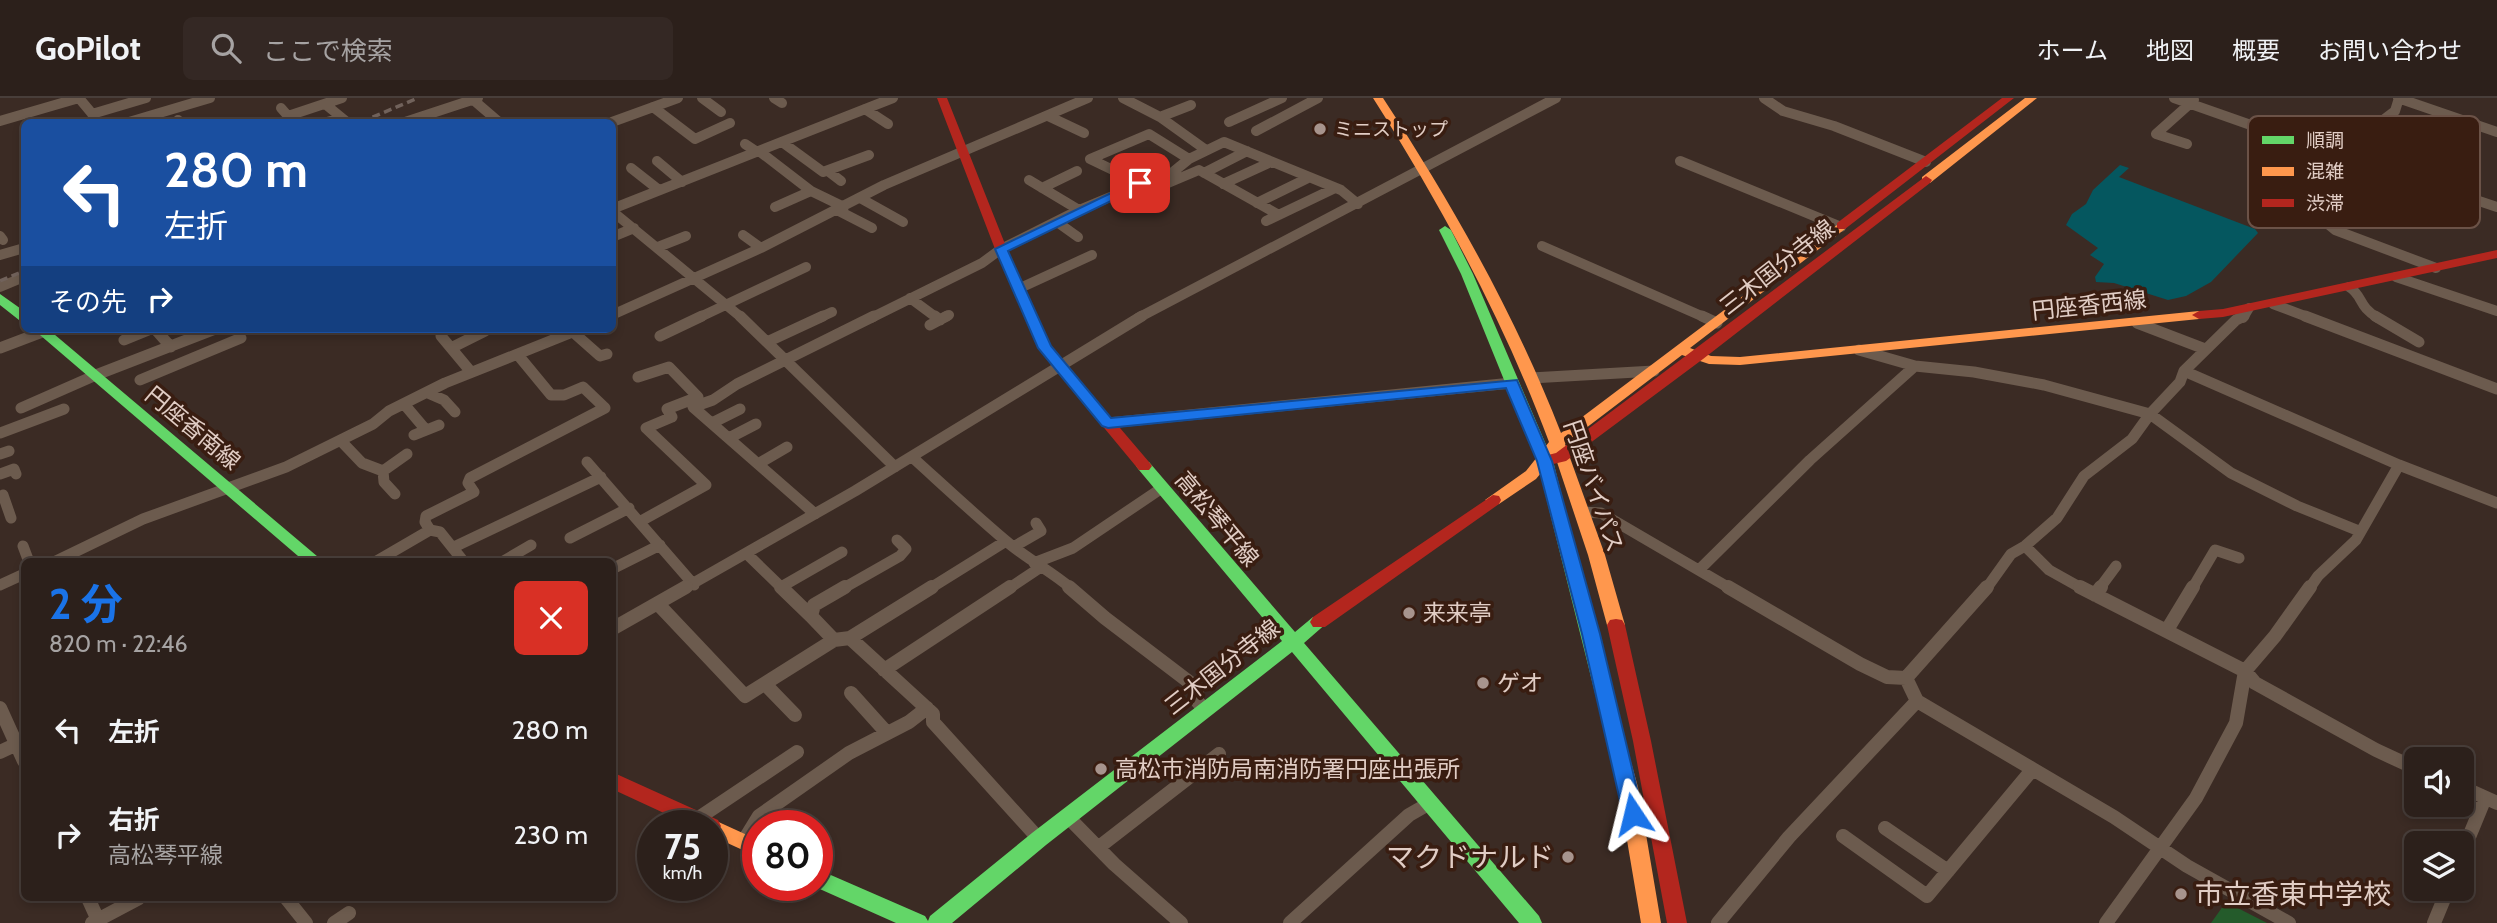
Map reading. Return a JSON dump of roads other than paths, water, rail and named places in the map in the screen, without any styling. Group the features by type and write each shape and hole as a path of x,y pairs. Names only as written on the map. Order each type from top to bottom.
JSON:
{"main road":[{"name":"高松琴平線","path":"942,98 1037,335 1059,365 1291,642 1532,923"},
{"name":"円座バイパス","path":"1363,98 1419,170 1467,274 1545,461 1628,787 1651,923"},
{"name":"円座バイパス","path":"1378,98 1484,274 1531,378 1559,450 1617,629 1677,923"},
{"name":"三木国分寺線","path":"937,923 1291,642 1442,534 1531,475 1654,371 2009,98"},
{"name":"三木国分寺線","path":"1559,450 1698,356 2032,98"},
{"name":"円座香西線","path":"1682,350 1709,360 1740,361 2223,313 2497,254"},
{"path":"0,298 21,315"},
{"name":"円座香南線","path":"48,333 311,558"},
{"path":"616,782 677,810"},
{"path":"833,885 918,923"}],"street":[{"path":"1,120 79,98 96,119"},
{"path":"92,114 146,98"},
{"path":"140,119 210,98"},
{"path":"281,108 288,116 342,98"},
{"path":"616,121 678,98"},
{"path":"702,98 721,112"},
{"path":"616,313 761,248 961,150 1088,98"},
{"path":"1123,98 1160,117 1206,150"},
{"path":"1229,122 1282,98"},
{"path":"1256,131 1318,98"},
{"path":"1763,98 1783,111 1834,126 1926,162"},
{"path":"2174,98 2194,101 2248,121"},
{"path":"2388,116 2395,111 2398,98 2450,116"},
{"path":"414,119 474,99 493,119"},
{"path":"616,208 889,99"},
{"path":"616,627 694,585 912,457 1148,312 1359,204 1545,99"},
{"path":"2187,144 2156,134 2194,101"},
{"path":"1270,103 1291,112"},
{"path":"326,104 343,119"},
{"path":"1160,117 1191,105"},
{"path":"653,107 695,139 730,123"},
{"path":"865,109 888,124"},
{"path":"1048,116 1084,132"},
{"path":"2480,126 2497,132"},
{"path":"1140,183 1090,159 1149,134 1189,159"},
{"path":"782,142 823,172 864,159"},
{"path":"815,514 693,407 982,262 1001,249 1079,210 1140,183 1173,172 1189,159 1224,142 1333,189 1341,190 1359,204"},
{"path":"745,144 811,191 872,228"},
{"path":"1204,173 1247,151"},
{"path":"657,161 682,182"},
{"path":"1680,161 1841,227"},
{"path":"1223,184 1271,162"},
{"path":"631,168 659,191"},
{"path":"1161,186 1199,170 1279,215"},
{"path":"828,171 841,181"},
{"path":"1042,188 1077,171"},
{"path":"1257,203 1308,178"},
{"path":"1029,180 1079,210"},
{"path":"1266,221 1333,189"},
{"path":"775,207 811,191"},
{"path":"860,198 903,222"},
{"path":"2480,201 2497,207"},
{"path":"616,213 728,305 895,467"},
{"path":"1057,222 1078,237"},
{"path":"616,235 634,228"},
{"path":"2335,228 2435,268"},
{"path":"743,234 761,248"},
{"path":"658,247 686,236"},
{"path":"1542,246 1717,323"},
{"path":"0,256 21,249"},
{"path":"1018,289 1093,255"},
{"path":"660,336 806,267"},
{"path":"2396,277 2497,311"},
{"path":"0,287 21,278"},
{"path":"2350,287 2356,291 2364,310 2419,342"},
{"path":"910,298 939,320"},
{"path":"2273,304 2497,389"},
{"path":"1581,512 1601,513 1860,664 1887,677 1906,678 1958,623 2007,563 2011,554 2025,546 2057,518 2084,476 2105,456 2132,439 2150,414 2180,382 2184,371 2236,320 2243,318 2249,307"},
{"path":"767,342 832,312"},
{"path":"2137,323 2205,349"},
{"path":"0,348 38,333"},
{"path":"124,340 142,333"},
{"path":"157,333 171,347"},
{"path":"21,408 96,375 205,333"},
{"path":"451,348 481,333"},
{"path":"62,558 143,519 230,489 341,441 404,404 471,372 572,333"},
{"path":"579,333 600,356 607,354"},
{"path":"441,336 471,372"},
{"path":"139,380 241,338"},
{"path":"1859,350 1915,366 1974,372 2044,385 2150,414 2231,473 2297,506 2359,531"},
{"path":"159,352 170,367"},
{"path":"430,530 425,522 426,516 474,492 468,483 470,478 605,408 583,387 564,396 551,395 518,355"},
{"path":"1700,569 1810,460 1915,366"},
{"path":"638,377 669,368 698,397 667,409 672,417 646,428 706,485 640,521"},
{"path":"1531,378 1654,371"},
{"path":"2184,371 2399,465 2497,503"},
{"path":"1108,423 1511,383"},
{"path":"428,393 447,402 455,412"},
{"path":"33,404 37,418"},
{"path":"404,404 420,433 439,425"},
{"path":"0,433 64,409"},
{"path":"712,423 740,409"},
{"path":"729,438 756,424"},
{"path":"341,441 362,463 383,471"},
{"path":"758,464 788,447"},
{"path":"383,471 407,454"},
{"path":"912,457 1038,565 1051,571 1105,618 1197,688 1196,701 1204,709"},
{"path":"587,462 694,585"},
{"path":"2106,923 2196,798 2236,723 2244,692 2245,671 2275,636 2318,576 2356,540 2399,465"},
{"path":"0,474 14,469 16,474"},
{"path":"383,471 384,482 395,494"},
{"path":"454,547 541,503 601,477"},
{"path":"884,670 1038,565 1073,548 1125,510 1162,488"},
{"path":"0,496 3,495 11,518"},
{"path":"570,538 629,508"},
{"path":"658,604 745,696 834,640 850,638 1011,543 1041,531 1036,523"},
{"path":"382,558 430,530 440,532 461,558"},
{"path":"811,616 814,605 900,556 906,549 897,540"},
{"path":"23,545 28,558"},
{"path":"509,558 531,545"},
{"path":"616,567 660,545"},
{"path":"2025,546 2049,570 2245,671 2255,683 2404,763"},
{"path":"2167,630 2215,550 2239,558"},
{"path":"781,587 842,552"},
{"path":"747,554 834,640"},
{"path":"2095,595 2116,566"},
{"path":"0,585 21,576"},
{"path":"850,638 927,708 933,715 933,722 1040,839"},
{"path":"1906,678 1917,701 2114,817 2160,849 2289,923"},
{"path":"765,684 795,715"},
{"path":"851,693 887,733"},
{"path":"1718,923 1758,870 1816,805 1917,701"},
{"path":"0,708 21,754"},
{"path":"769,810 849,753 909,722 927,708"},
{"path":"0,751 17,744"},
{"path":"724,810 797,752"},
{"path":"1099,847 1219,754"},
{"path":"1843,836 1927,896 2032,770"},
{"path":"2474,793 2491,801 2474,832"},
{"path":"1290,923 1409,815 1430,803"},
{"path":"1068,817 1115,864 1181,923"},
{"path":"1885,828 1948,871"},
{"path":"89,901 95,921 133,901"},
{"path":"288,901 306,923"},
{"path":"2434,923 2443,901"},
{"path":"334,923 349,912"}],"water":[{"path":"2120,165 2129,168 2119,177 2255,229 2258,233 2211,282 2186,296 2168,300 2114,283 2096,282 2095,277 2104,264 2090,255 2098,248 2066,225 2072,214 2086,204 2093,190"}],"railway":[{"path":"368,119 418,98"},
{"path":"0,281 21,272"}],"place":[{"name":"ミニストップ","path":"1320,129"},
{"name":"来来亭","path":"1409,613"},
{"name":"ゲオ","path":"1483,683"},
{"name":"高松市消防局南消防署円座出張所","path":"1101,769"},
{"name":"マクドナルド","path":"1568,857"},
{"name":"市立香東中学校","path":"2181,894"}]}
